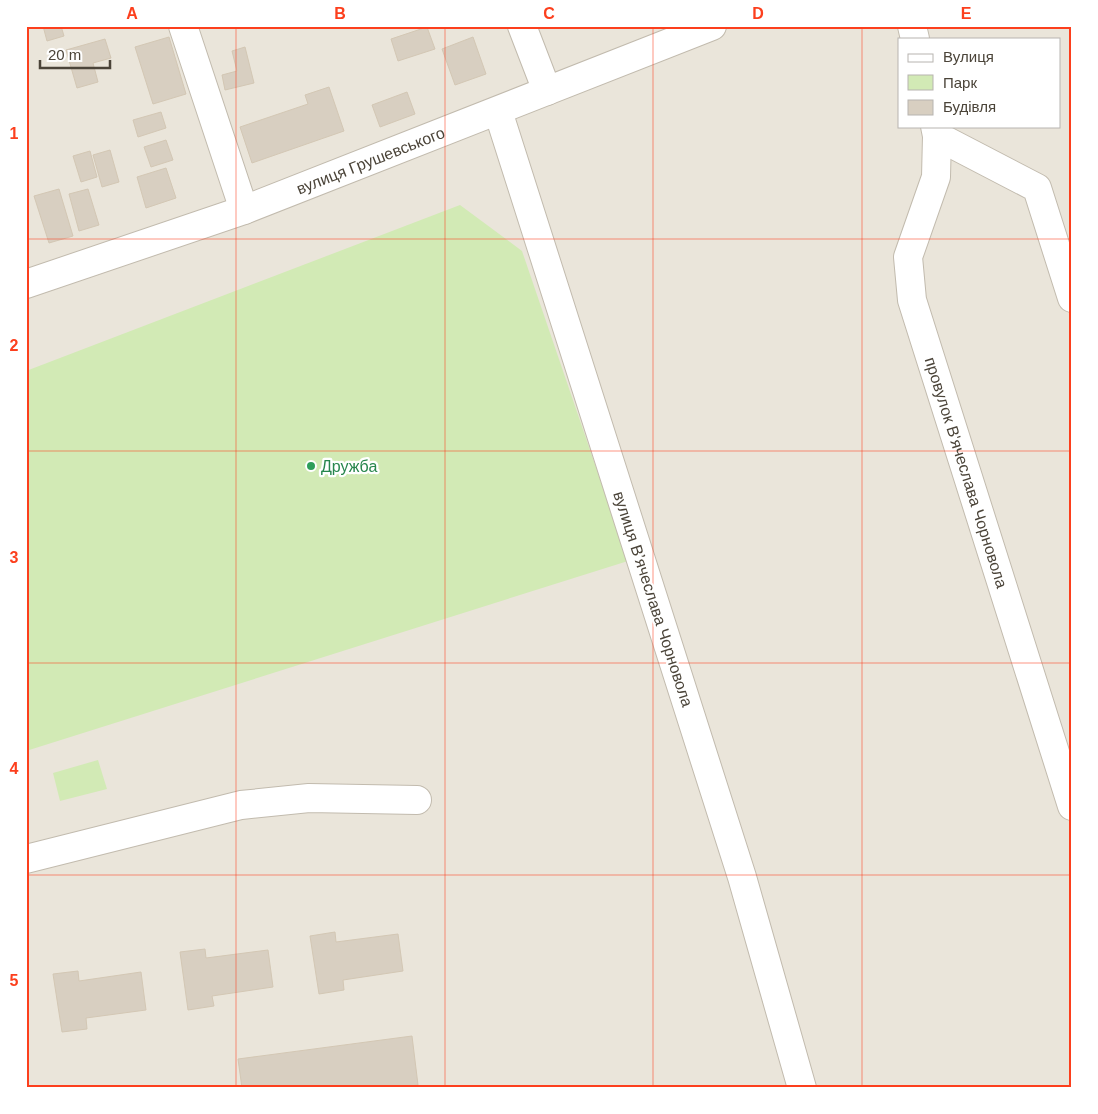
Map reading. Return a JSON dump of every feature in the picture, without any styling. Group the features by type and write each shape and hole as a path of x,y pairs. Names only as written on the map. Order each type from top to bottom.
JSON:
{"street":[{"path":"183,26 244,210"},
{"path":"522,26 547,91"},
{"name":"вулиця Грушевського","path":"26,284 244,210 712,26"},
{"name":"вулиця Вʼячеслава Чорновола","path":"498,111 742,877 802,1088"},
{"name":"провулок В'ячеслава Чорновола","path":"1072,298 1037,188 936,131 936,177 908,257 912,300 1072,806"},
{"path":"26,859 241,805 309,798 417,800"}],"shaded area":[{"path":"26,26 1072,26 1072,1088 26,1088"}],"green space":[{"name":"Дружба","path":"460,205 522,251 628,561 26,751 26,371"},
{"path":"98,760 107,789 60,801 53,773"}],"building":[{"path":"43,26 61,26 64,36 47,41"},
{"path":"427,27 435,49 398,61 391,39"},
{"path":"169,37 186,94 153,104 135,47"},
{"path":"473,37 486,74 455,85 442,49"},
{"path":"105,39 111,58 93,63 98,82 77,88 66,50"},
{"path":"245,47 254,83 225,90 222,75 237,71 232,51"},
{"path":"329,87 344,131 252,163 240,127 308,104 305,95"},
{"path":"407,92 415,114 380,127 372,105"},
{"path":"161,112 166,128 138,137 133,120"},
{"path":"166,140 173,160 151,167 144,147"},
{"path":"110,150 119,182 102,187 93,155"},
{"path":"90,151 97,177 81,182 73,156"},
{"path":"166,168 176,198 146,208 137,177"},
{"path":"59,189 73,236 49,243 34,196"},
{"path":"88,189 99,225 79,231 69,194"},
{"path":"335,932 336,942 398,934 403,971 343,980 344,990 319,994 310,936"},
{"path":"205,949 206,958 268,950 273,987 212,996 214,1006 188,1010 180,952"},
{"path":"78,971 79,981 141,972 146,1010 86,1018 87,1029 62,1032 53,974"},
{"path":"412,1036 418,1085 395,1088 242,1088 238,1059"}],"place":[{"name":"Дружба","path":"311,466"}]}
